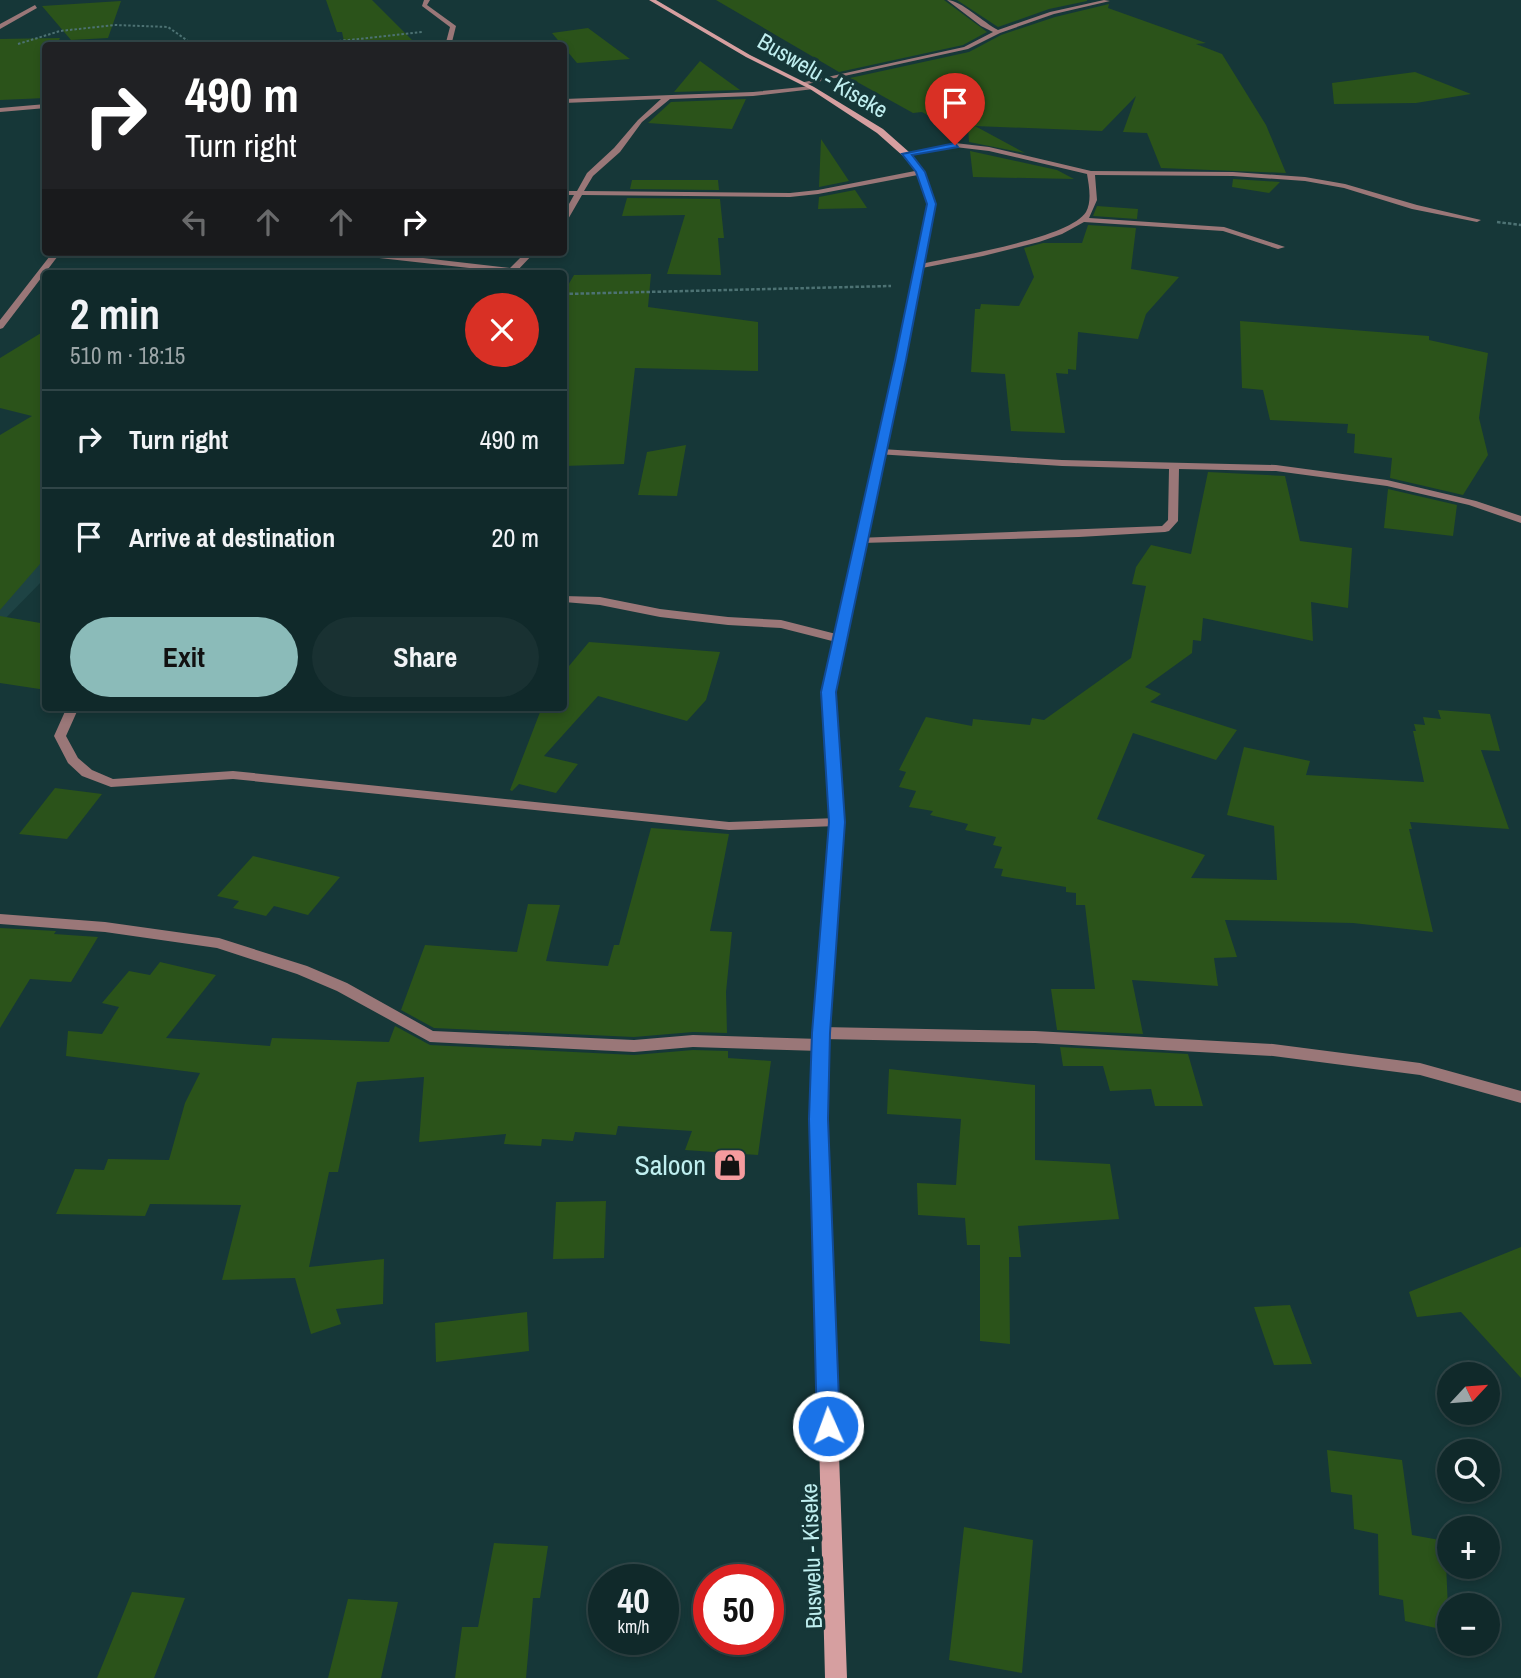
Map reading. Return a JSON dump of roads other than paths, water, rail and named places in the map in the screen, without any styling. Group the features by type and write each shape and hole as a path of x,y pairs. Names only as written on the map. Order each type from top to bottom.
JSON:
{"main road":[{"name":"Buswelu - Kiseke","path":"652,0 807,86 880,131 906,154 920,172 931,204 881,452 828,692 837,822 821,1039 819,1119 836,1678"}],"street":[{"path":"427,0 424,5 453,26 450,42"},
{"path":"950,0 983,25 999,32"},
{"path":"567,102 753,94 807,86 966,48 999,32 1059,10 1107,1"},
{"path":"0,27 35,6"},
{"path":"567,214 590,175 617,150 640,121 668,97"},
{"path":"0,110 42,106"},
{"path":"906,154 955,145 1091,173 1233,174 1305,179 1345,186 1415,208 1477,220"},
{"path":"567,193 790,194 818,192 920,172"},
{"path":"1084,220 1090,212 1094,195 1091,173"},
{"path":"920,267 1045,237 1084,220 1224,229 1282,247"},
{"path":"43,270 54,256"},
{"path":"396,256 496,270"},
{"path":"512,270 527,256"},
{"path":"0,326 42,271"},
{"path":"881,452 1062,463 1276,468 1387,483 1472,503 1521,520"},
{"path":"861,540 1079,534 1165,528 1173,521 1174,466"},
{"path":"567,599 600,601 660,613 728,621 781,624 840,639"},
{"path":"70,711 60,736 73,760 87,773 111,783 233,775 729,826 837,822"},
{"path":"0,919 105,927 219,943 302,970 342,987 430,1036 634,1046 693,1041 1035,1037 1273,1050 1420,1069 1521,1097"}],"place":[{"name":"Saloon","path":"730,1165"}]}
